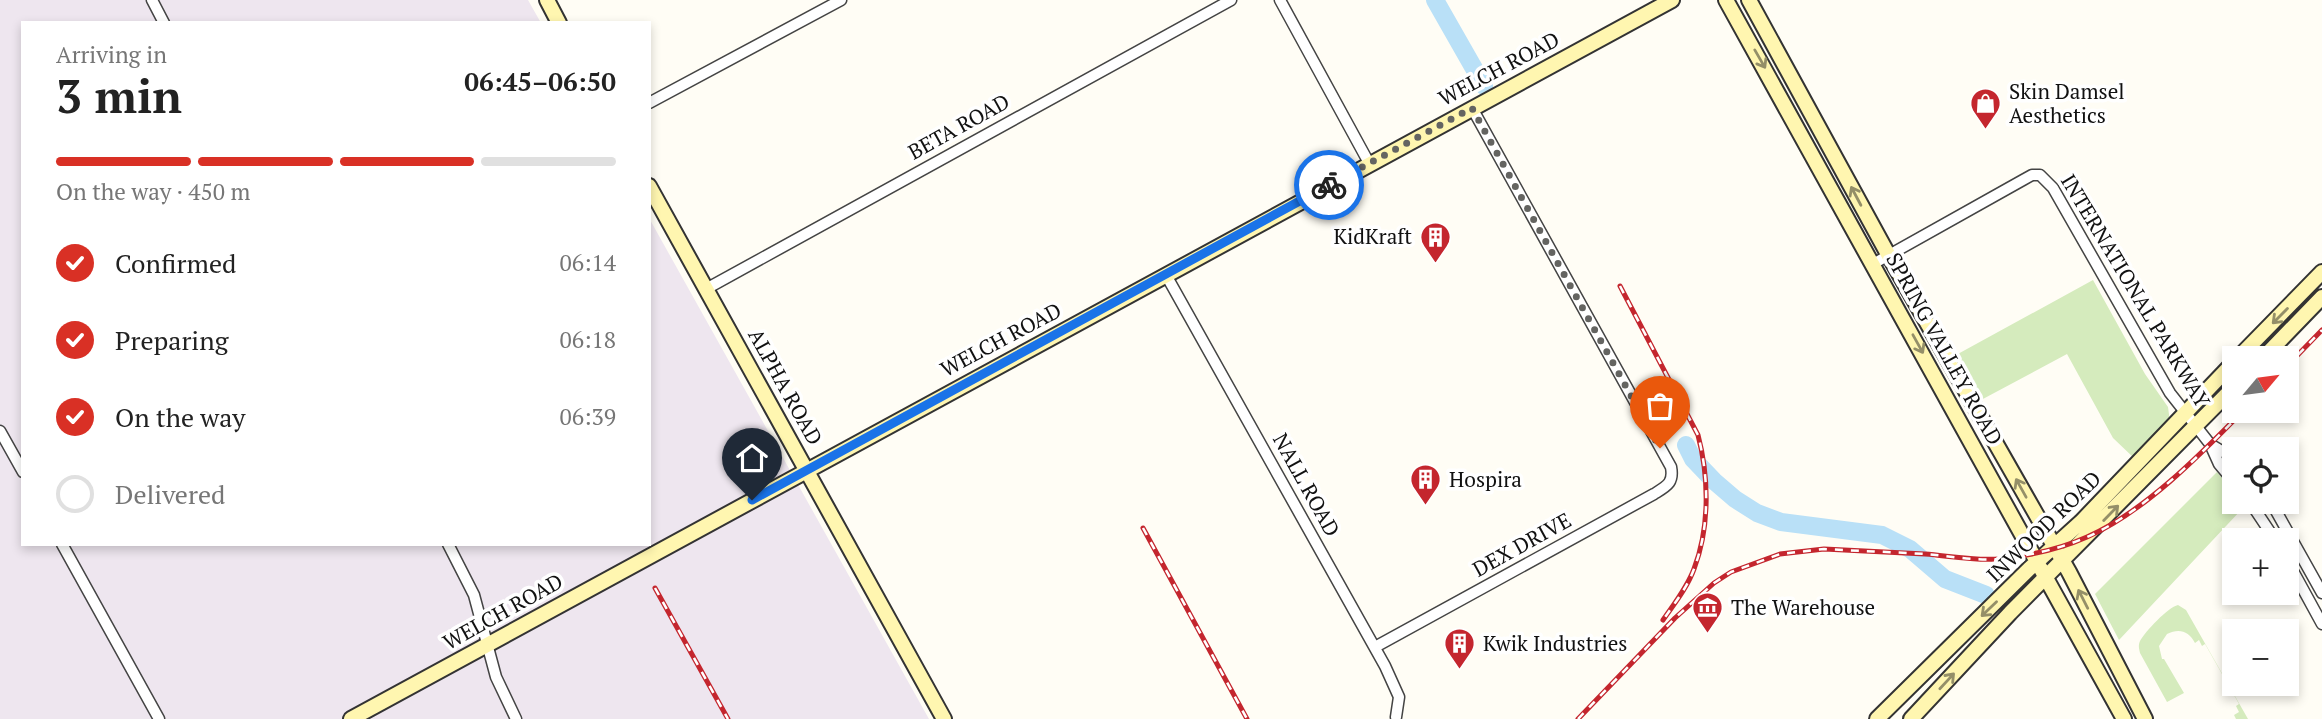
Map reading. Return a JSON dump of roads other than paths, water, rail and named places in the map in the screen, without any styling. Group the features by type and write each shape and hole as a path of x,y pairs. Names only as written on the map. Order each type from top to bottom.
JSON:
{"main road":[{"path":"547,0 558,21"},
{"name":"WELCH ROAD","path":"351,719 1672,0"},
{"name":"SPRING VALLEY ROAD","path":"1726,0 2047,577 2123,719"},
{"name":"SPRING VALLEY ROAD","path":"1749,0 1888,256 2063,561 2144,717"},
{"name":"ALPHA ROAD","path":"651,190 944,719"},
{"name":"INWOOD ROAD","path":"2250,346 2322,272"},
{"path":"2275,346 2322,297"},
{"path":"1934,373 1950,364"},
{"name":"INWOOD ROAD","path":"1877,719 2038,561 2055,548 2222,374"},
{"name":"INWOOD ROAD","path":"1911,719 2222,399"},
{"path":"2081,640 2092,645 2099,656 2111,654"},
{"path":"2101,676 2107,675 2114,679 2144,717"},
{"path":"1906,689 1922,708"}],"street":[{"path":"152,0 163,21"},
{"path":"651,102 841,0"},
{"name":"BETA ROAD","path":"706,289 1231,0"},
{"path":"1280,0 1369,163"},
{"name":"DEX DRIVE","path":"1375,647 1654,494 1671,484 1673,477 1671,467 1472,108"},
{"name":"INTERNATIONAL PARKWAY","path":"1873,264 2032,175 2040,175 2053,188 2170,393 2210,444 2222,468"},
{"name":"NALL ROAD","path":"1166,275 1375,647 1399,697 1396,717"},
{"path":"0,431 21,468"},
{"name":"INTERNATIONAL PARKWAY","path":"2210,444 2222,451"},
{"path":"2278,514 2322,593"},
{"path":"63,546 159,719"},
{"path":"449,546 470,583 496,677 516,719"},
{"path":"2299,583 2322,624"}],"waterway":[{"path":"1435,0 1484,86"},
{"path":"1686,445 1693,459 1714,481 1757,513 1781,522 1882,535 1910,549 1945,579 1986,595"}],"railway":[{"path":"1620,286 1698,435 1702,451 1706,485 1703,536 1688,583 1663,620"},
{"path":"2300,353 2322,330"},
{"path":"1578,719 1675,618 1714,583 1731,572 1780,554 1824,549 1990,559 2032,554 2066,545 2108,526 2150,498 2230,424"},
{"path":"1143,528 1247,719"},
{"path":"655,588 728,719"}],"place":[{"name":"Skin Damsel Aesthetics","path":"1986,131"},
{"name":"KidKraft","path":"1435,264"},
{"name":"Hospira","path":"1426,507"},
{"name":"The Warehouse","path":"1708,635"},
{"name":"Kwik Industries","path":"1460,671"}]}
